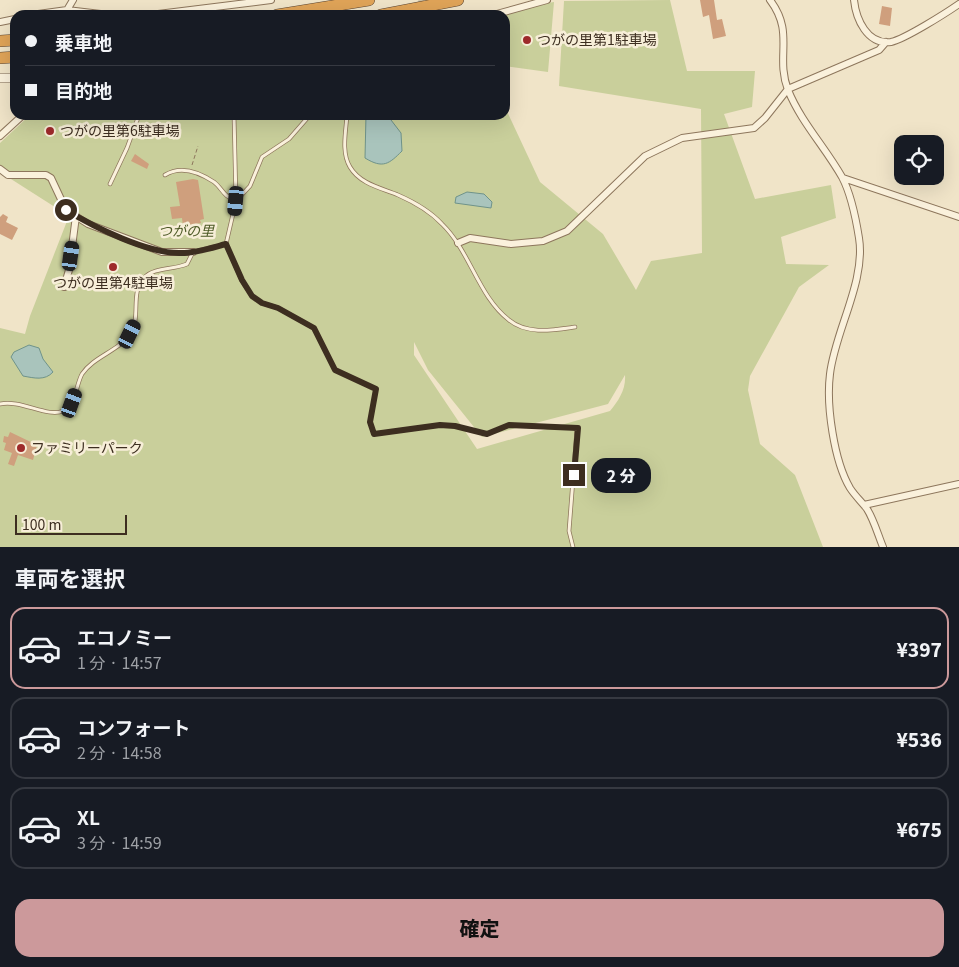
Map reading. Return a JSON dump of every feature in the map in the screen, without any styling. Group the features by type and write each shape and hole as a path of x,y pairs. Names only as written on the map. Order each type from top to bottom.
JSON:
{"highway":[{"path":"308,10 369,0"},
{"path":"407,10 458,0"}],"street":[{"path":"67,10 73,0"},
{"path":"183,10 235,2 271,0"},
{"path":"510,10 547,0"},
{"path":"770,0 779,11 785,32 782,48 788,89 809,128 843,178 854,216 860,251 855,281 840,329 830,373 828,405 847,482 864,505 883,547"},
{"path":"854,0 861,26 869,34 886,42"},
{"path":"458,243 470,238 510,244 542,241 567,231 645,156 682,138 714,132 754,128 765,118 788,89 879,50 886,42 898,39 959,4"},
{"path":"0,136 18,120"},
{"path":"0,169 8,175 46,175 51,178 66,210 88,224 162,252 193,252"},
{"path":"843,178 959,217"},
{"path":"64,286 69,270 76,216"},
{"path":"864,505 959,484"}],"lane":[{"path":"110,184 137,120"},
{"path":"234,120 236,200 226,244 242,280 252,296 262,303 278,308 314,328 335,370 376,389 370,422 374,434 440,425 455,426 487,434 509,425 578,428 569,532 573,547"},
{"path":"236,200 250,186 262,157 289,139 306,120"},
{"path":"347,120 346,156 354,174 364,181 415,203 428,211 442,224 458,243 490,298 509,320 534,330 575,326"},
{"path":"165,175 171,171 190,171 214,182 229,198 236,200"},
{"path":"0,404 12,402 56,412 64,410 72,403 82,375 90,365 130,334 136,322 137,296 144,279 150,273 187,264 193,252 226,244"}],"path":[{"path":"190,171 198,146"}],"green space":[{"name":"つがの里","path":"670,0 687,71 755,71 752,107 724,114 755,199 831,185 836,218 781,237 786,264 829,265 799,287 750,376 748,390 760,444 795,475 823,547 0,547 0,328 25,334 30,316 69,216 0,172 0,143 25,120 510,120 510,118 540,182 603,234 636,290 651,261 702,253 701,109 559,86 564,1","holes":["414,342 428,370 482,437 608,404 625,375 621,394 610,411 477,449 414,355"]},
{"name":"つがの里第1駐車場","path":"554,2 548,72 510,67 510,10 507,10"}],"water":[{"path":"366,120 391,120 401,133 402,151 385,164 365,158"},
{"path":"467,192 484,194 492,202 491,208 455,203 456,197"},
{"path":"29,345 39,348 43,359 53,372 50,375 39,378 23,376 11,357 14,352"}],"building":[{"path":"700,0 714,0 717,20 722,19 726,36 713,39 709,15 703,17"},
{"path":"882,6 892,8 890,26 879,24"},
{"path":"135,154 149,164 147,169 131,161"},
{"path":"198,180 204,219 200,220 201,223 183,226 182,218 172,219 170,207 180,206 176,182"},
{"path":"3,214 8,217 6,222 18,228 12,240 0,234 0,217"},
{"name":"ファミリーパーク","path":"10,432 37,445 33,460 18,455 14,466 8,464 12,453 4,450 6,443 3,442 4,436 8,437"}],"tunnel":[{"path":"421,0 422,10"}],"place":[{"name":"つがの里第1駐車場","path":"527,40"},
{"name":"つがの里第6駐車場","path":"50,131"},
{"name":"つがの里第4駐車場","path":"113,267"},
{"name":"ファミリーパーク","path":"21,448"}],"route":[{"path":"66,210 88,224 162,252 193,252 226,244 233,262 252,296 262,303 278,308 314,328 335,370 376,389 371,408 370,422 370,429 374,434 424,429 440,425 455,426 487,434 493,434 509,425 578,428 574,475"}]}
